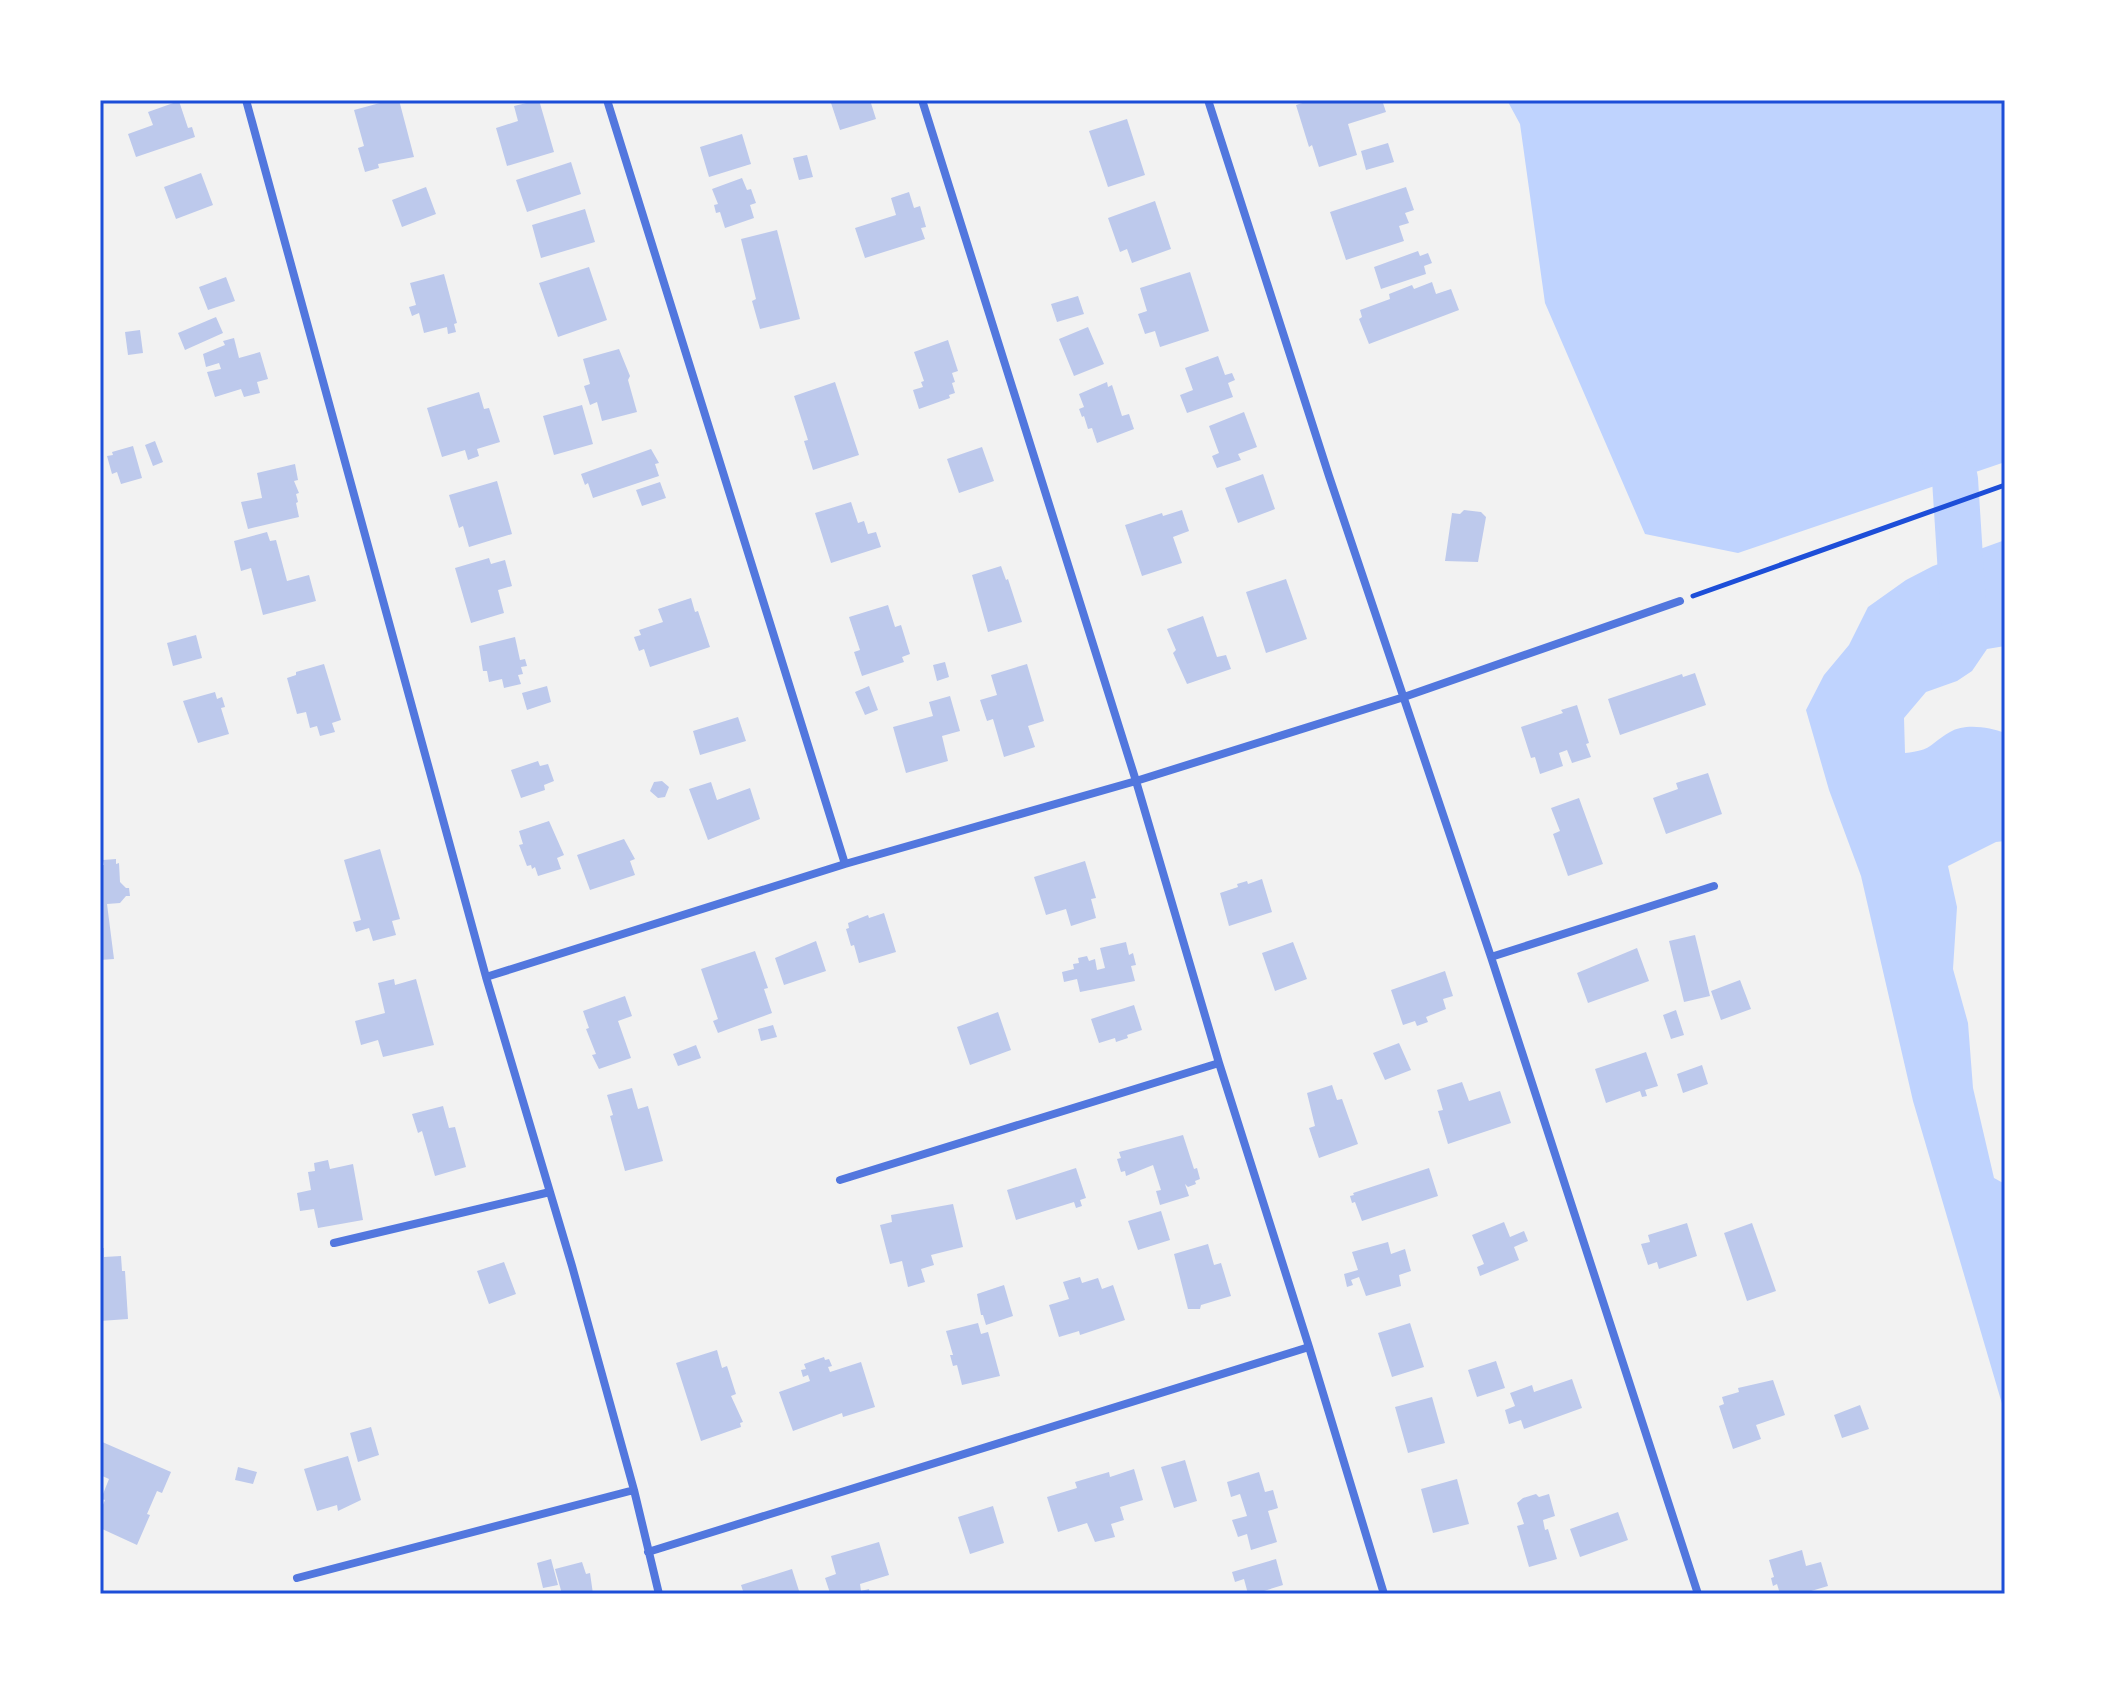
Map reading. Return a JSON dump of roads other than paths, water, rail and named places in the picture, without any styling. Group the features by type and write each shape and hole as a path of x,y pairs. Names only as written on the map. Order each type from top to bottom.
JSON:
{"street":[{"path":"246,100 486,977 634,1490 659,1594"},
{"path":"607,100 845,864"},
{"path":"922,100 1136,781 1219,1063 1384,1594"},
{"path":"1208,100 1698,1594"},
{"path":"486,977 845,864 1136,781 1404,697 1680,601"},
{"path":"1491,957 1714,886"},
{"path":"840,1180 1219,1063"},
{"path":"334,1243 550,1192"},
{"path":"648,1552 1309,1347"},
{"path":"297,1578 634,1490"}],"water":[{"path":"1507,100 2005,100 2005,462 1738,553 1645,534 1545,303 1520,124"},
{"path":"2005,540 2005,646 1987,649 1972,671 1957,681 1926,692 1904,718 1905,753 1926,748 1956,729 1985,728 2005,733 2005,841 1996,842 1948,866 1957,907 1953,969 1968,1023 1973,1088 1994,1178 2005,1184 2005,1414 1913,1101 1861,876 1829,790 1806,710 1824,675 1849,645 1868,607 1906,580 1933,566"}],"waterway":[{"path":"1929,424 1955,479 1964,621 2005,621"}]}
